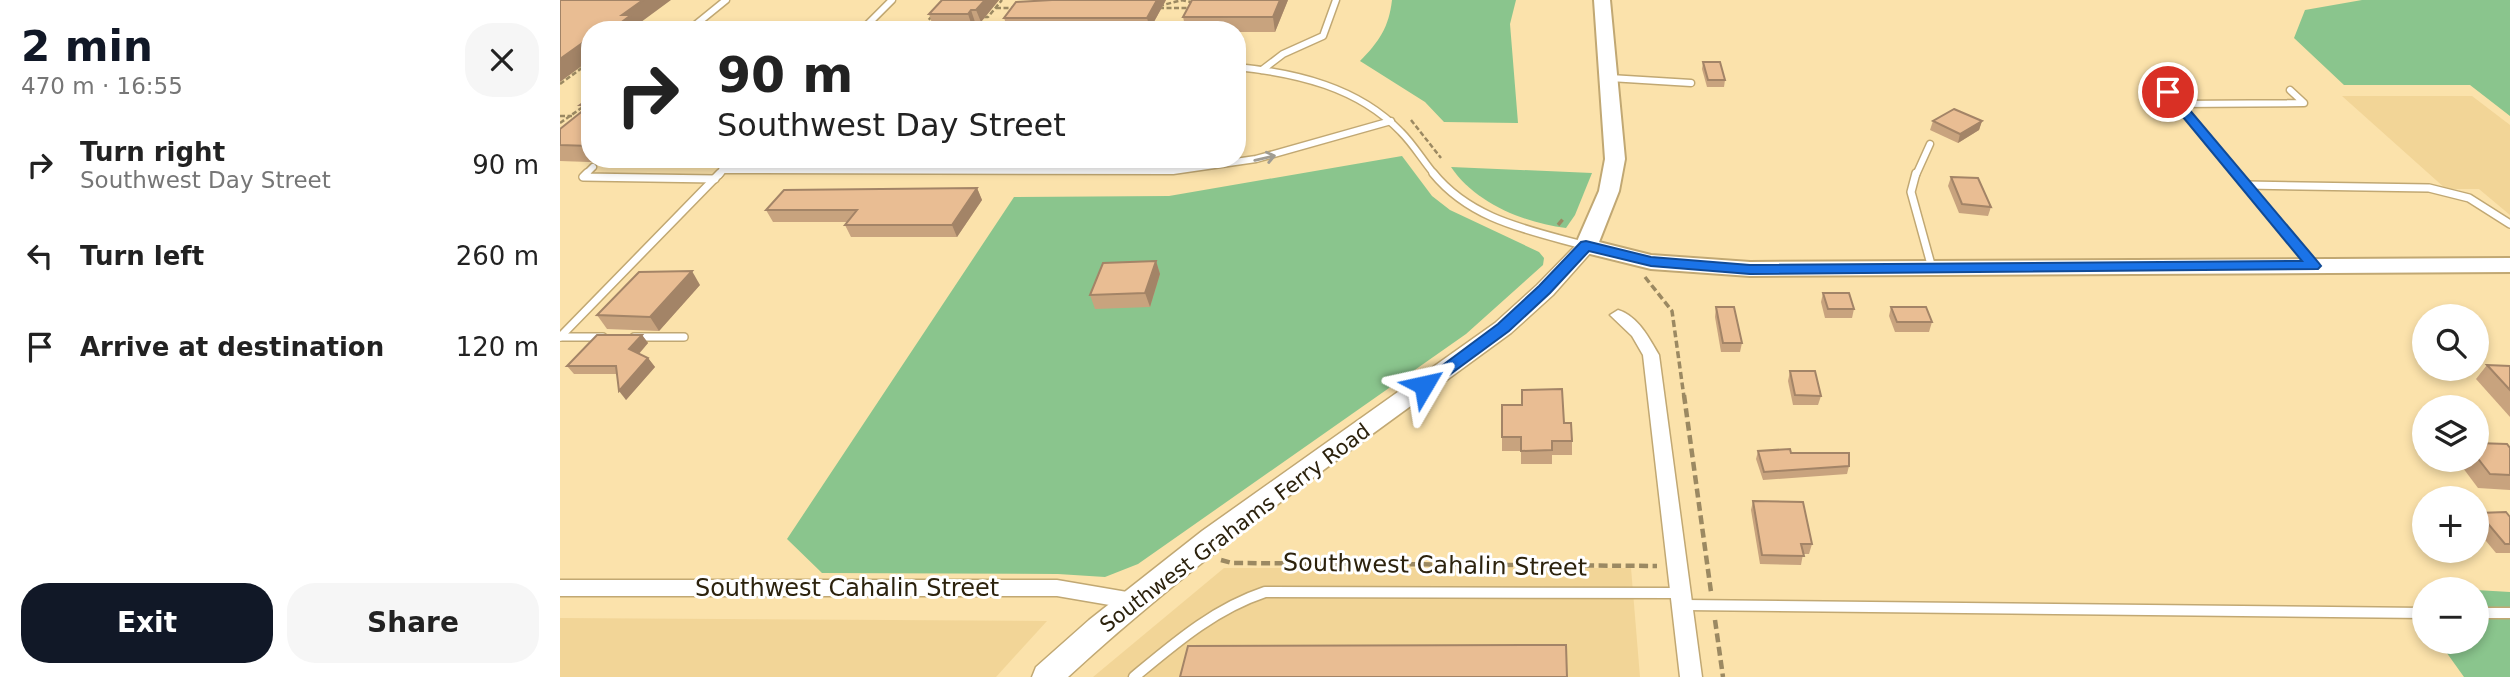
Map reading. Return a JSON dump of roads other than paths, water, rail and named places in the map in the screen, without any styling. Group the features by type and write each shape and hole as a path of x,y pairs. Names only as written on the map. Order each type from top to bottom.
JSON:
{"main road":[{"name":"Southwest Grahams Ferry Road","path":"1046,677 1133,601 1195,553 1503,328 1545,290 1586,246 1602,211 1613,174 1616,143 1602,0"},
{"path":"1586,246 1651,261 1750,269 2510,265"}],"street":[{"path":"1618,315 1638,333 1651,355 1691,677"},
{"name":"Southwest Cahalin Street","path":"560,588 1057,589 1133,601"}],"lane":[{"path":"700,21 726,0"},
{"path":"871,21 892,0"},
{"path":"1262,71 1283,54 1323,36 1336,0"},
{"path":"1246,68 1302,79 1352,96 1391,121 1447,188 1465,204 1503,221 1586,246"},
{"path":"1610,78 1691,83"},
{"path":"2178,104 2304,103 2290,90"},
{"path":"2168,92 2313,266"},
{"path":"1246,162 1391,121"},
{"path":"1930,144 1918,167 1911,192 1932,268"},
{"path":"592,168 583,177 715,179"},
{"path":"560,337 707,190 722,170 1173,171 1214,168"},
{"path":"617,189 628,179"},
{"path":"2246,184 2429,188 2469,198 2510,224"},
{"path":"560,337 616,337"},
{"path":"629,337 684,337"},
{"path":"1134,677 1225,608 1265,592 1681,599 1713,606 2412,613"},
{"path":"2489,613 2510,614"}]}
